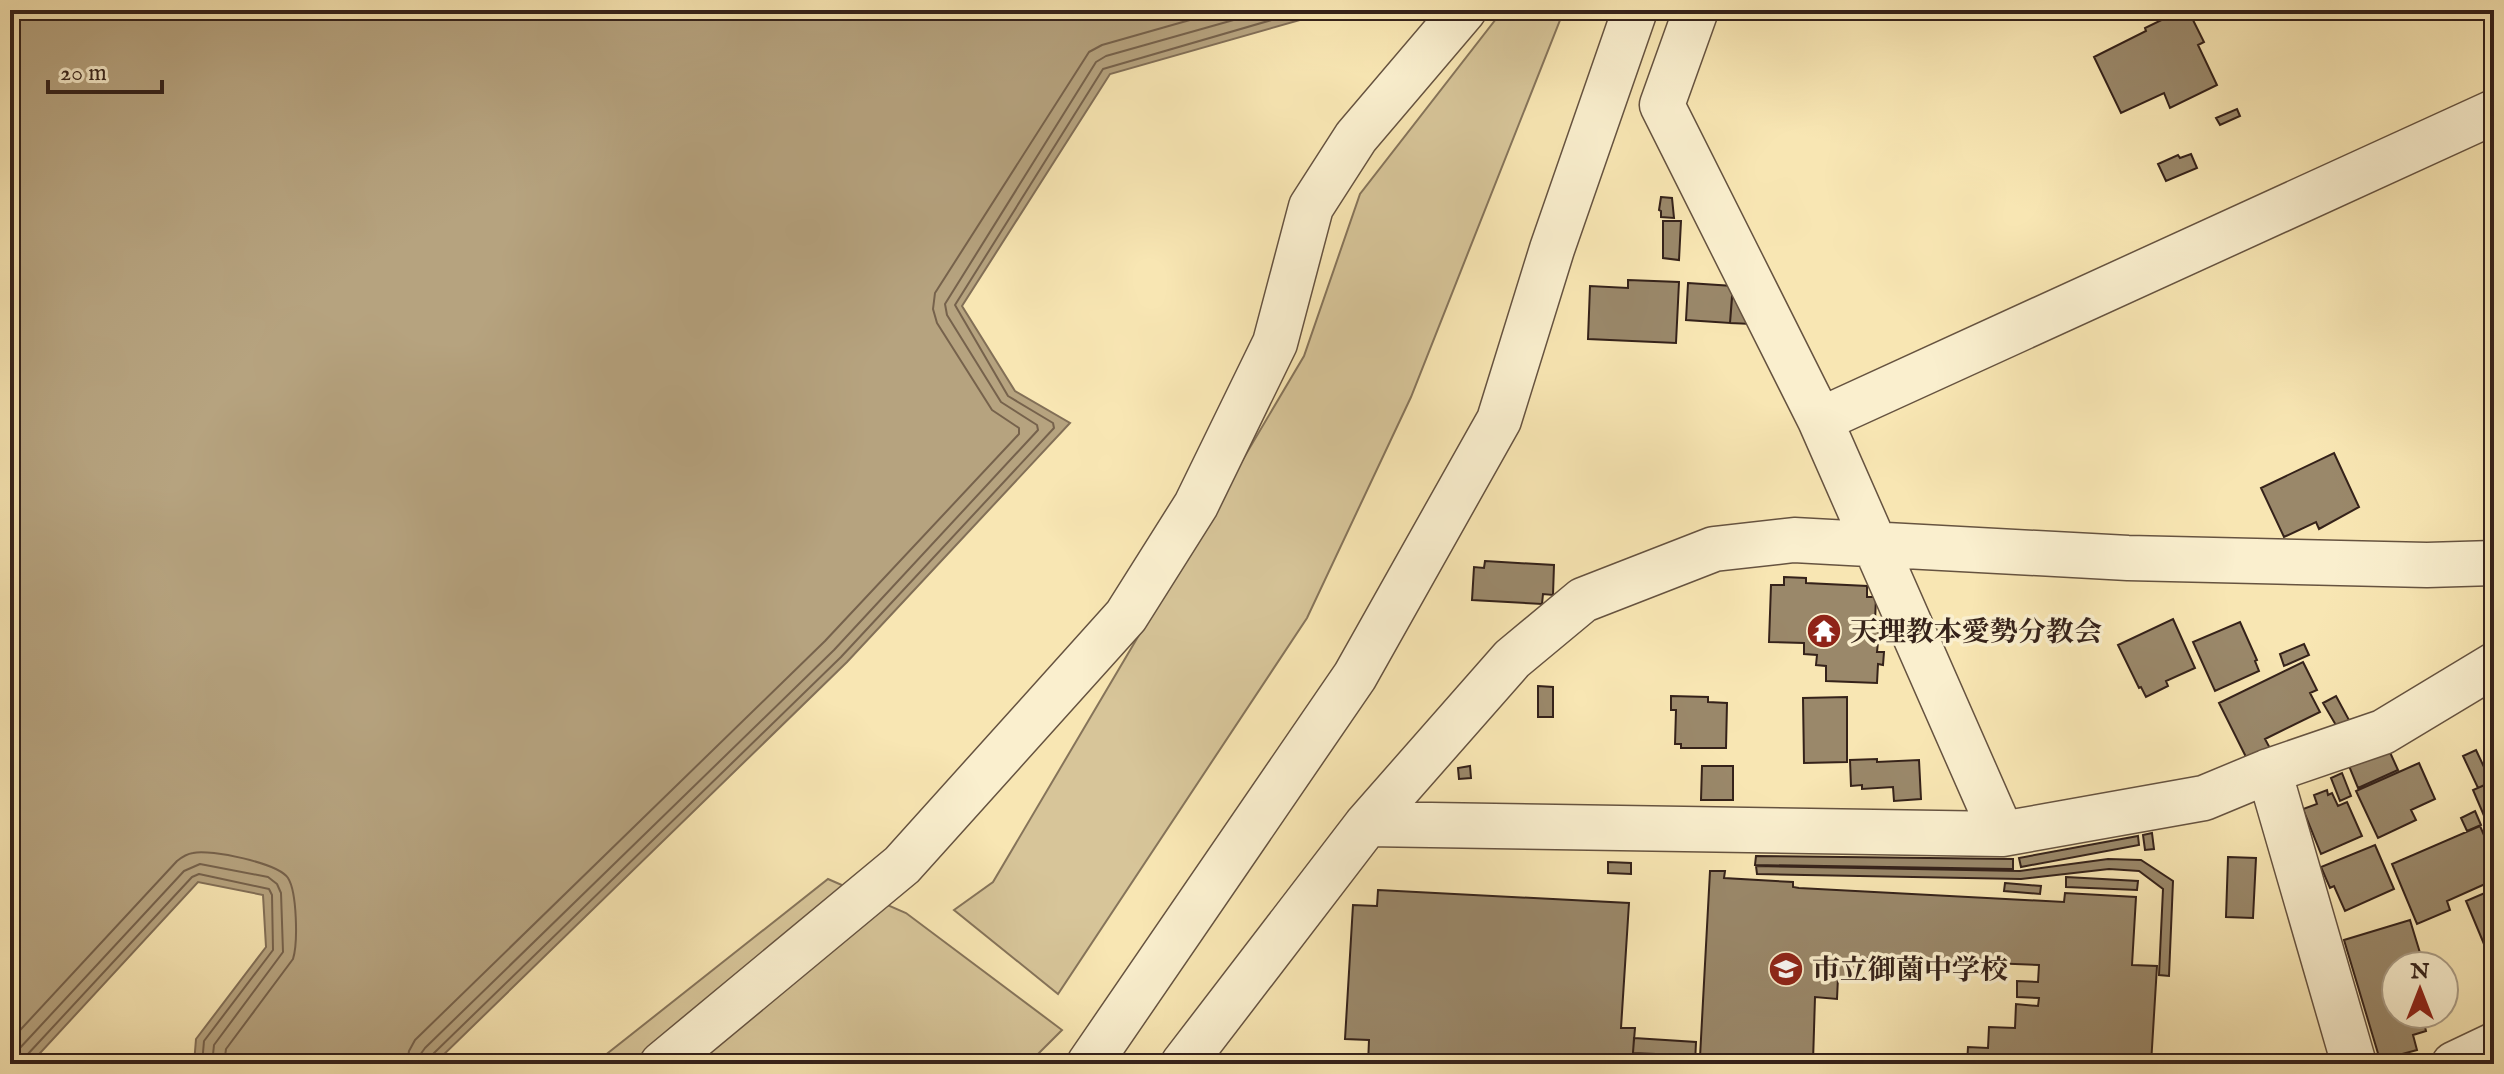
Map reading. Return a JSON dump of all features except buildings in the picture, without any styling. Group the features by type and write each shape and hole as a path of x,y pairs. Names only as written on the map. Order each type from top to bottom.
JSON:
{"street":[{"path":"662,1064 902,865 1126,616 1196,505 1275,343 1311,207 1356,137 1464,10"},
{"path":"1089,1064 1355,676 1499,420 1552,249 1635,10"},
{"path":"1696,10 1662,105 1820,420 2002,834"},
{"path":"1820,420 2494,112"},
{"path":"1183,1064 1367,824 1512,659 1583,600 1714,549 1794,540 2128,558 2427,565 2494,563"},
{"path":"1367,824 2002,834 2204,798 2269,771 2383,732 2494,665"},
{"path":"2269,771 2354,1064"},
{"path":"2454,1064 2494,1045"}],"shaded area":[{"path":"1503,10 1564,10 1411,397 1307,618 1058,994 954,910 993,882 1304,356 1360,194"},
{"path":"828,879 906,913 1062,1030 1028,1064 594,1064"}],"water":[{"path":"10,10 1335,10 1110,74 962,306 1015,391 1070,423 847,662 434,1064 194,1064 196,1039 266,947 263,895 198,882 30,1064 10,1064"}],"place":[{"name":"天理教本愛勢分教会","path":"1824,631"},
{"name":"市立御薗中学校","path":"1786,969"}]}
